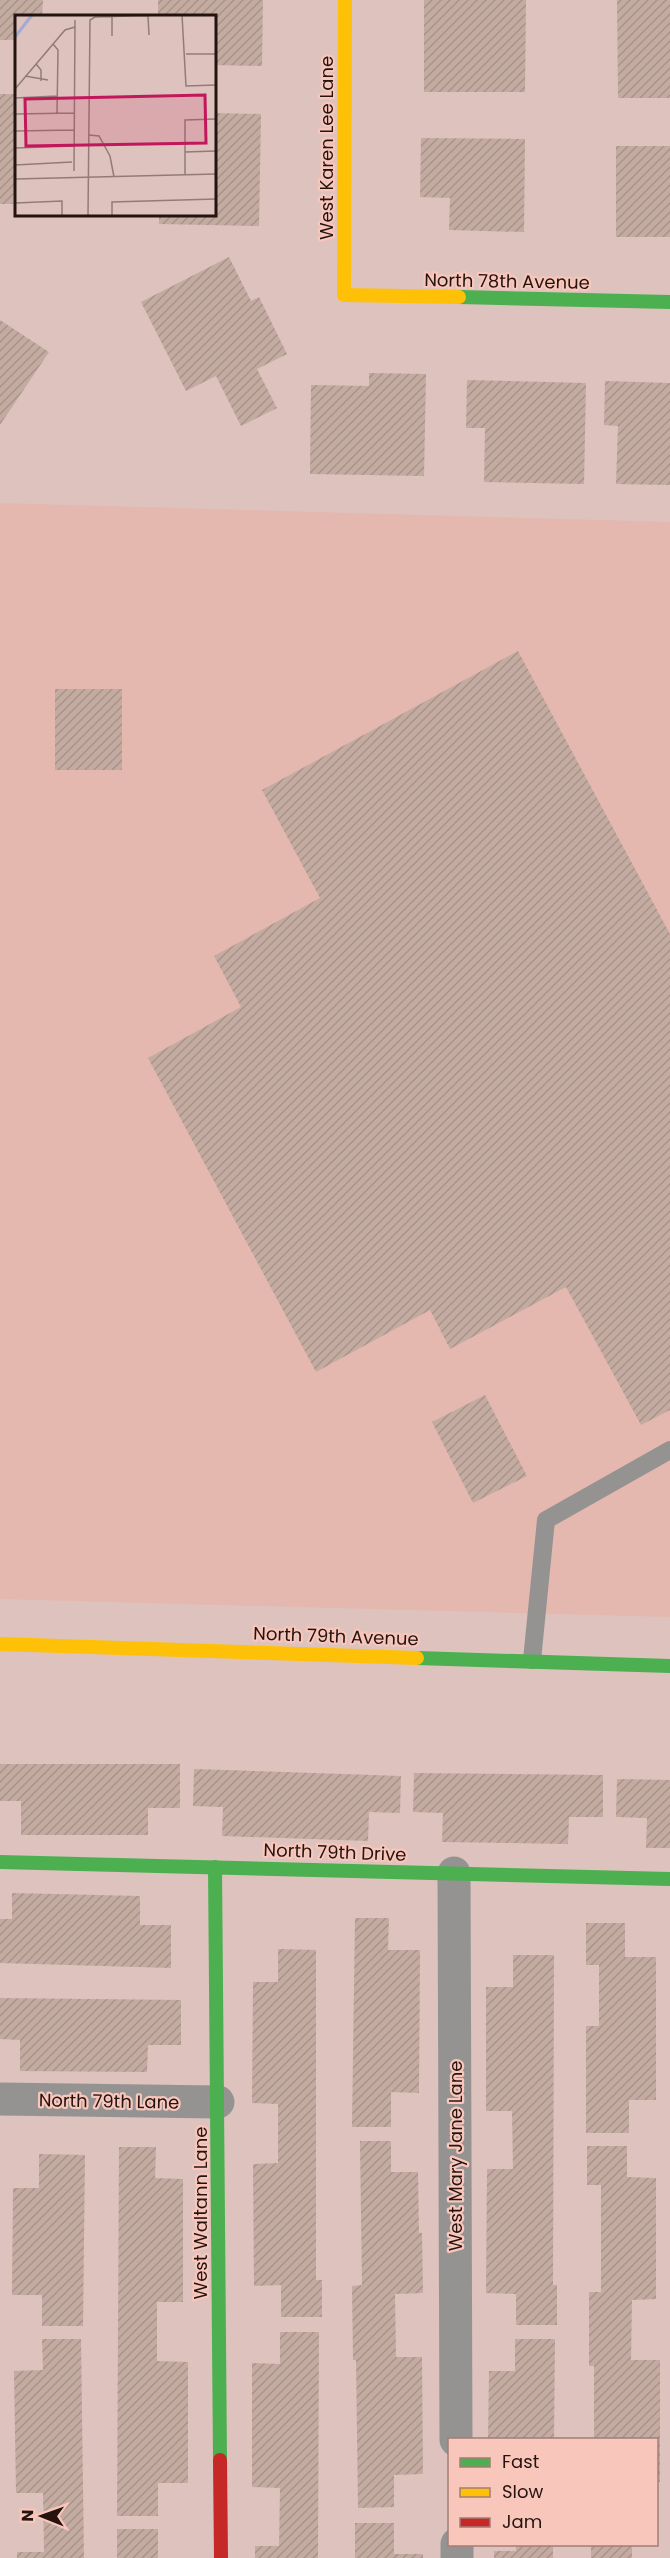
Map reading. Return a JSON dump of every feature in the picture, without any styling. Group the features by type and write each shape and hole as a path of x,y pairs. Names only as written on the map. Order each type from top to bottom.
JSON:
{"street":[{"name":"West Karen Lee Lane","path":"344,295 345,0"},
{"name":"North 78th Avenue","path":"344,295 670,302"},
{"name":"North 79th Avenue","path":"0,1644 670,1666"},
{"name":"North 79th Drive","path":"0,1862 670,1879"},
{"name":"West Waltann Lane","path":"215,1867 221,2558"},
{"name":"West Mary Jane Lane","path":"454,1873 456,2438"},
{"name":"North 79th Lane","path":"0,2099 218,2102"}],"lane":[{"path":"532,1660 546,1521 670,1450"}],"shaded area":[{"path":"0,503 670,522 670,1617 0,1599"}],"building":[{"path":"0,0 43,0 42,15 15,15 15,40 0,40"},
{"path":"158,0 263,0 262,66 216,65 216,15 158,15"},
{"path":"424,0 526,0 525,92 424,92"},
{"path":"617,0 670,0 670,98 618,98"},
{"path":"0,94 15,94 13,204 0,204"},
{"path":"216,113 261,114 259,226 159,224 159,216 216,216"},
{"path":"421,138 525,139 524,232 449,230 450,198 420,197"},
{"path":"616,146 670,146 670,237 616,237"},
{"path":"229,257 251,301 259,297 287,354 257,369 277,408 241,426 216,376 186,391 141,302"},
{"path":"0,320 49,352 0,425"},
{"path":"369,373 426,374 424,476 310,474 311,385 369,386"},
{"path":"467,380 586,383 584,484 484,482 485,428 466,428"},
{"path":"605,381 670,383 670,485 616,484 618,426 604,425"},
{"path":"518,651 670,934 670,1410 641,1425 566,1287 450,1349 430,1310 316,1372 148,1058 241,1007 214,956 320,898 262,790"},
{"path":"55,689 122,689 122,770 55,770"},
{"path":"485,1395 527,1476 473,1503 432,1422"},
{"path":"0,1764 180,1764 180,1808 148,1808 148,1835 21,1835 21,1801 0,1801"},
{"path":"194,1769 401,1776 400,1813 369,1812 368,1841 222,1836 223,1807 193,1806"},
{"path":"414,1773 603,1775 603,1817 569,1817 568,1844 442,1842 443,1813 413,1812"},
{"path":"617,1779 670,1780 670,1848 646,1848 647,1818 616,1817"},
{"path":"12,1893 140,1896 140,1925 171,1925 171,1968 0,1963 0,1919 12,1919"},
{"path":"355,1918 389,1918 388,1950 420,1950 419,2093 391,2092 391,2127 352,2127"},
{"path":"586,1923 625,1923 625,1957 656,1957 656,2100 629,2100 629,2133 586,2133 586,2026 599,2026 599,1965 586,1965"},
{"path":"278,1949 316,1950 316,2280 322,2280 322,2317 281,2317 281,2285 254,2286 253,2164 278,2163 278,2104 252,2103 253,1982 278,1982"},
{"path":"513,1955 554,1955 553,2285 557,2285 557,2325 516,2325 516,2294 486,2293 487,2169 513,2169 512,2111 486,2111 486,1987 513,1987"},
{"path":"0,1998 181,2000 181,2045 148,2045 147,2072 20,2071 20,2040 0,2039"},
{"path":"360,2141 391,2141 391,2172 418,2172 423,2293 395,2294 396,2357 422,2357 423,2474 394,2475 394,2507 358,2508 356,2360 353,2360 352,2286 362,2285"},
{"path":"587,2146 627,2146 627,2177 656,2178 656,2299 632,2300 631,2360 660,2360 660,2482 658,2482 658,2438 594,2438 594,2366 589,2366 589,2292 601,2292 601,2185 587,2185"},
{"path":"119,2147 156,2147 155,2178 183,2179 183,2302 157,2302 157,2361 188,2362 188,2483 158,2483 158,2516 117,2516"},
{"path":"39,2154 85,2155 83,2326 42,2326 42,2295 12,2295 13,2188 39,2188"},
{"path":"280,2332 319,2332 318,2558 255,2558 255,2546 279,2546 280,2488 252,2487 252,2363 280,2364"},
{"path":"42,2339 81,2339 84,2558 17,2558 17,2552 44,2552 43,2493 16,2493 14,2371 43,2370"},
{"path":"515,2339 555,2339 554,2438 488,2438 489,2371 515,2371"},
{"path":"355,2523 394,2523 394,2554 423,2554 423,2558 355,2558"},
{"path":"117,2529 158,2529 158,2558 117,2558"},
{"path":"516,2546 553,2546 553,2558 494,2558 494,2551 516,2551"},
{"path":"591,2546 632,2546 632,2558 591,2558"}],"traffic: fast":[{"path":"459,297 670,302"},
{"path":"417,1658 670,1666"},
{"path":"0,1862 670,1879"},
{"path":"215,1867 220,2460"}],"traffic: slow":[{"path":"345,0 344,295 459,297"},
{"path":"0,1644 417,1658"}],"traffic: jam":[{"path":"220,2460 221,2558"}]}
